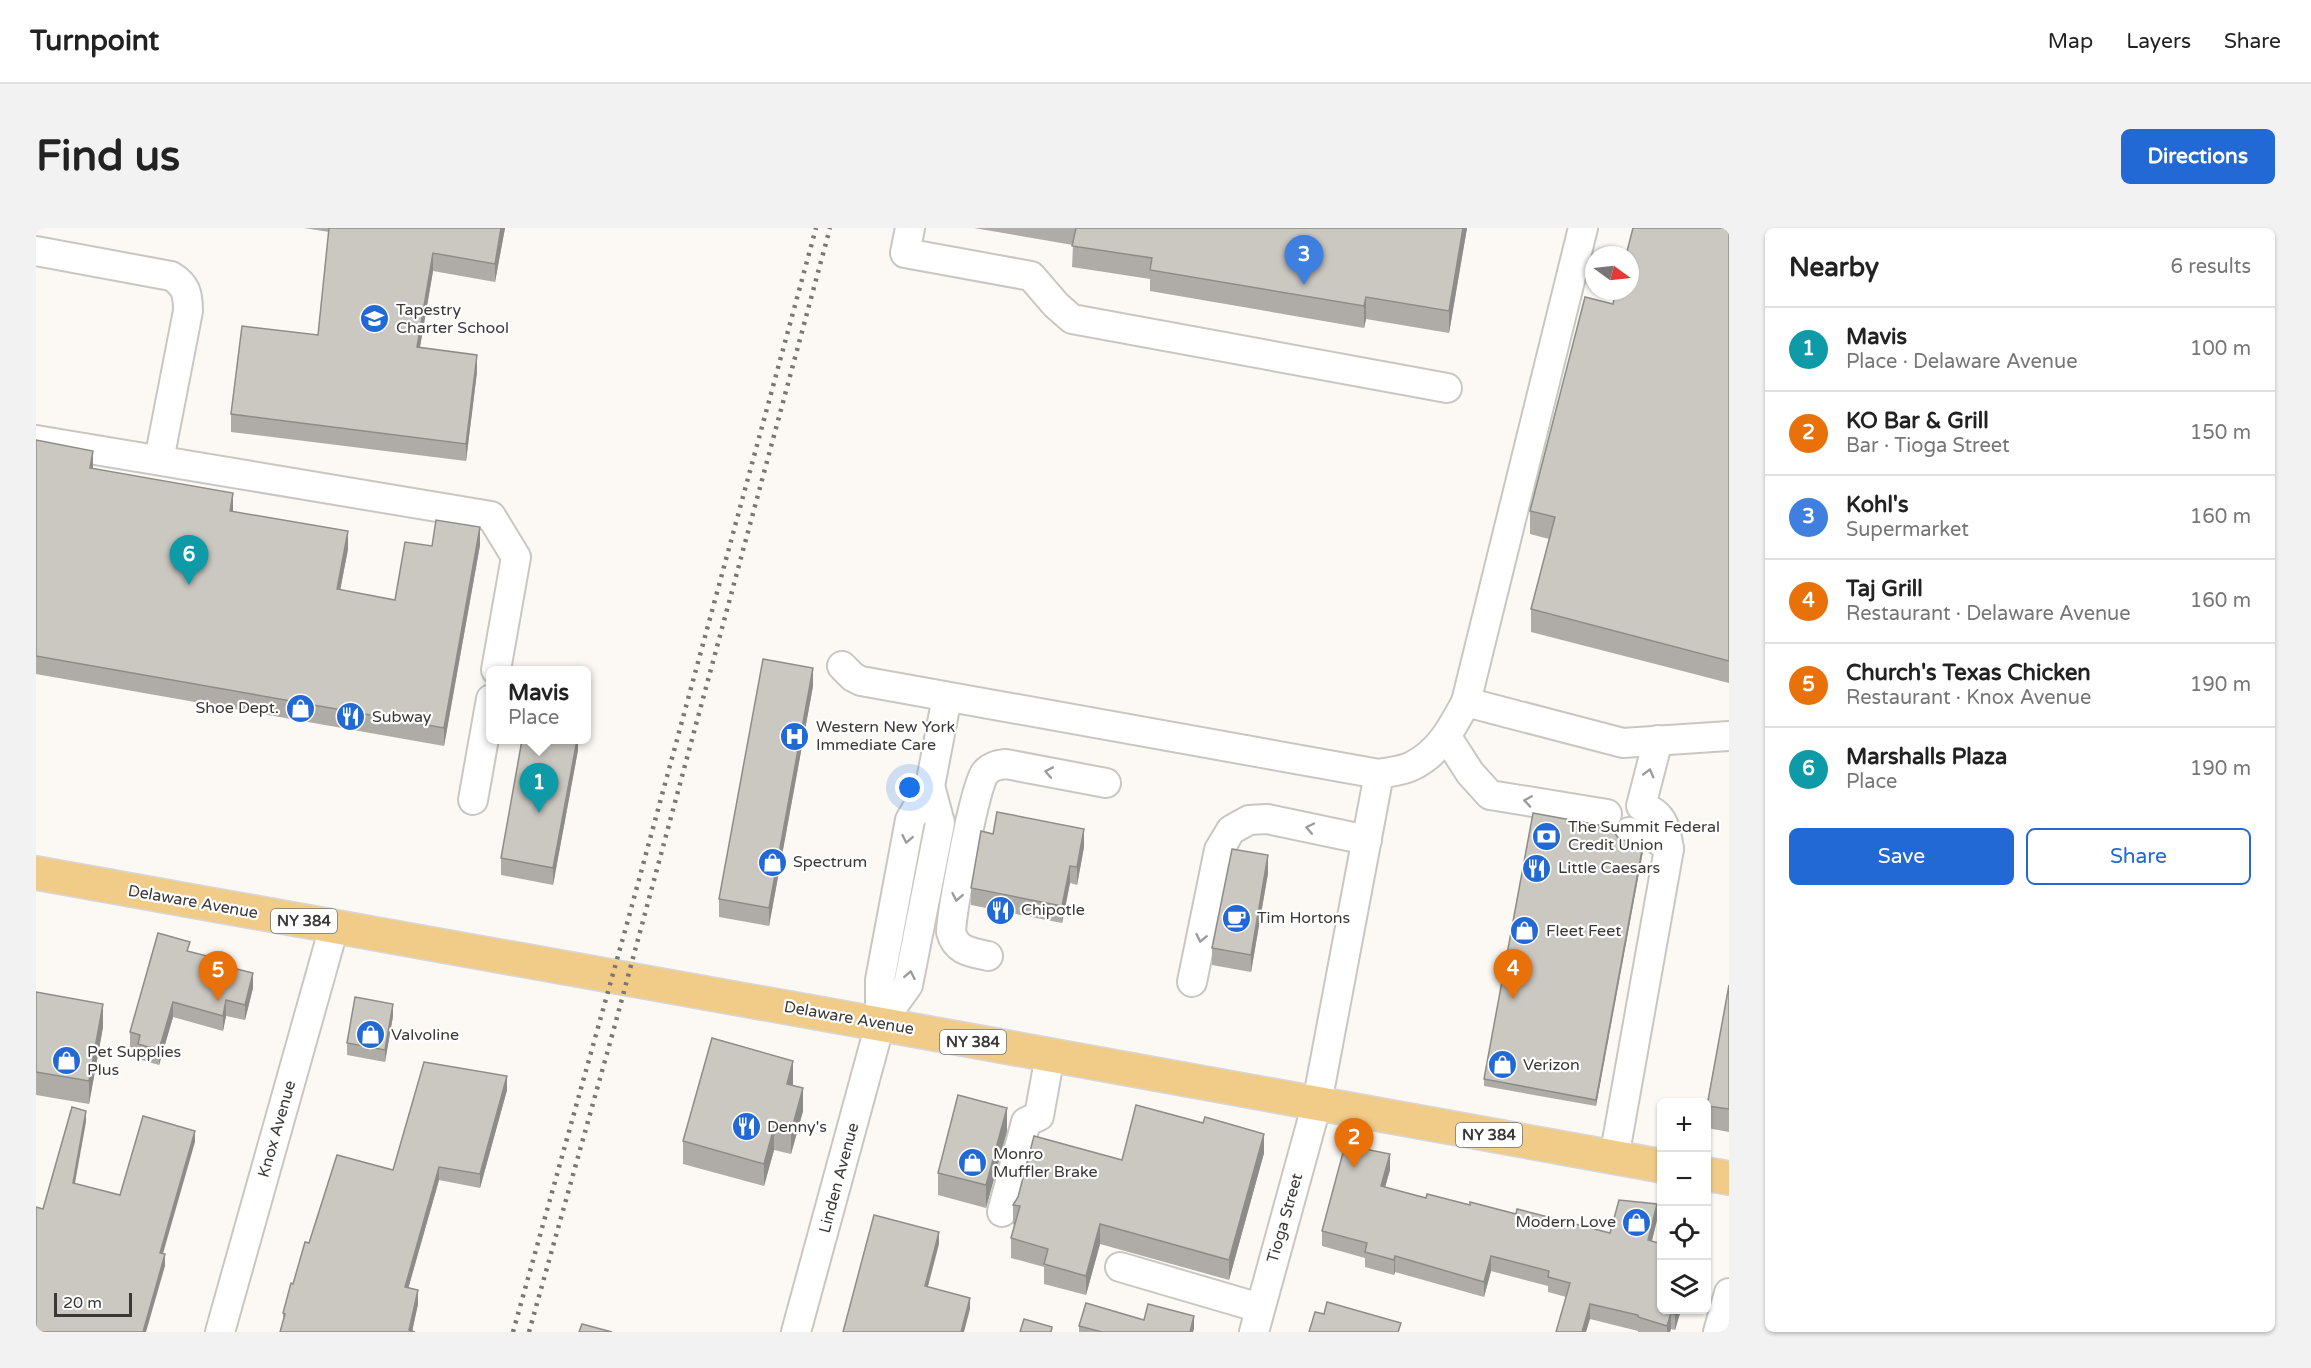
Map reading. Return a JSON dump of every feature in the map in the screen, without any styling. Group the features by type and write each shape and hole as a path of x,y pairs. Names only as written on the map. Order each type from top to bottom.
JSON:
{"main road":[{"name":"Delaware Avenue","path":"36,873 1657,1165"},
{"path":"1711,1175 1729,1178"}],"street":[{"path":"910,228 905,253 1031,276 1056,305 1072,319 1447,388"},
{"path":"842,666 853,677 861,681 1379,774 1411,766 1431,753 1448,737 1466,702 1583,228"},
{"path":"36,251 171,276 181,283 188,296 188,311 159,460"},
{"path":"36,440 491,516 516,557 497,666"},
{"path":"880,1024 908,985 940,823 930,786 947,697"},
{"path":"1466,702 1623,742 1729,736"},
{"path":"473,800 486,727"},
{"path":"1448,737 1470,773 1490,795 1576,809 1598,825 1618,818 1668,843"},
{"path":"1614,1158 1668,843 1661,818 1652,810 1641,806 1658,740"},
{"path":"988,956 963,950 953,940 951,932 971,821 979,787 986,772 995,766 1006,764 1106,783"},
{"name":"Tioga Street","path":"1257,1320 1317,1103 1379,774"},
{"path":"1192,982 1219,850 1232,830 1249,820 1268,819 1367,840"},
{"name":"Knox Avenue","path":"220,1332 334,927"},
{"name":"Linden Avenue","path":"796,1332 880,1024"},
{"path":"1002,1212 1026,1122 1039,1116 1050,1055"},
{"path":"1120,1267 1257,1320"},
{"path":"1718,1332 1729,1293"}],"building":[{"name":"Tapestry Charter School","path":"329,228 501,228 495,264 433,253 417,347 477,355 466,444 231,414 242,326 318,335"},
{"path":"1076,228 1463,228 1449,311 1366,297 1364,306 1150,270 1152,258 1072,246"},
{"path":"1633,228 1729,228 1729,661 1531,609 1555,517 1530,511 1585,297 1585,300 1613,304 1614,300 1639,300 1639,246 1628,246"},
{"path":"36,440 93,451 90,468 233,493 230,511 348,531 337,589 395,600 405,542 432,546 436,520 480,527 444,728 36,656"},
{"path":"763,659 813,668 769,908 719,899"},
{"path":"521,744 576,744 553,868 501,858"},
{"path":"997,812 1084,829 1077,867 1070,866 1062,906 971,888 981,831 993,834"},
{"path":"1533,813 1604,826 1604,824 1613,823 1614,832 1619,839 1643,845 1596,1100 1484,1079"},
{"name":"Tim Hortons","path":"1232,849 1268,855 1251,955 1212,948"},
{"path":"158,933 190,942 187,951 223,960 221,965 253,973 245,1005 226,1000 223,1016 173,1002 159,1050 138,1044 140,1035 130,1032"},
{"path":"1729,985 1729,1109 1711,1107 1711,1098 1708,1098"},
{"name":"Pet Supplies Plus","path":"36,992 103,1004 89,1081 36,1072"},
{"name":"Valvoline","path":"355,997 393,1004 385,1050 347,1043"},
{"name":"Denny's","path":"712,1038 793,1061 787,1084 803,1088 791,1132 774,1127 764,1164 683,1141"},
{"path":"424,1062 507,1076 480,1174 439,1167 405,1287 418,1290 409,1330 415,1332 280,1332 291,1283 293,1284 305,1242 309,1243 337,1155 393,1170"},
{"name":"Monro Muffler Brake","path":"958,1095 1007,1108 986,1185 938,1173"},
{"path":"1136,1105 1203,1123 1205,1117 1264,1134 1229,1260 1100,1224 1086,1276 1044,1264 1048,1249 1011,1238 1020,1206 1013,1205 1018,1197 1034,1136 1122,1160"},
{"path":"72,1107 86,1111 73,1183 120,1195 143,1116 195,1131 160,1253 165,1254 143,1332 36,1332 36,1207 43,1209"},
{"path":"1345,1145 1390,1154 1381,1186 1426,1198 1427,1194 1516,1214 1517,1209 1610,1233 1619,1200 1657,1204 1648,1240 1657,1243 1657,1314 1671,1314 1667,1326 1638,1317 1638,1315 1590,1304 1582,1332 1556,1332 1570,1283 1548,1277 1549,1271 1491,1256 1484,1282 1395,1256 1394,1260 1365,1252 1367,1243 1322,1231"},
{"path":"874,1215 939,1232 925,1286 970,1298 961,1332 843,1332"},
{"path":"1327,1302 1401,1323 1398,1332 1309,1332 1315,1312 1324,1314"},
{"path":"1086,1303 1144,1320 1148,1304 1194,1316 1190,1332 1102,1332 1079,1326"},
{"path":"1024,1319 1052,1327 1051,1332 1020,1332"},
{"path":"582,1324 612,1332 579,1332"}],"railway":[{"path":"513,1332 628,920 816,228"},
{"path":"529,1332 613,1032 830,228"}],"place":[{"name":"Kohl's","path":"1304,285"},
{"name":"Tapestry Charter School","path":"375,319"},
{"name":"Marshalls Plaza","path":"189,585"},
{"name":"Shoe Dept.","path":"300,708"},
{"name":"Subway","path":"351,717"},
{"name":"Western New York Immediate Care","path":"795,736"},
{"name":"Mavis","path":"539,813"},
{"name":"The Summit Federal Credit Union","path":"1547,836"},
{"name":"Spectrum","path":"772,862"},
{"name":"Little Caesars","path":"1537,868"},
{"name":"Chipotle","path":"1000,910"},
{"name":"Tim Hortons","path":"1236,918"},
{"name":"Fleet Feet","path":"1525,931"},
{"name":"Taj Grill","path":"1513,999"},
{"name":"Church's Texas Chicken","path":"218,1001"},
{"name":"Valvoline","path":"370,1035"},
{"name":"Pet Supplies Plus","path":"66,1061"},
{"name":"Verizon","path":"1502,1065"},
{"name":"Denny's","path":"746,1127"},
{"name":"Monro Muffler Brake","path":"972,1163"},
{"name":"KO Bar & Grill","path":"1354,1168"},
{"name":"Modern Love","path":"1637,1222"}]}
